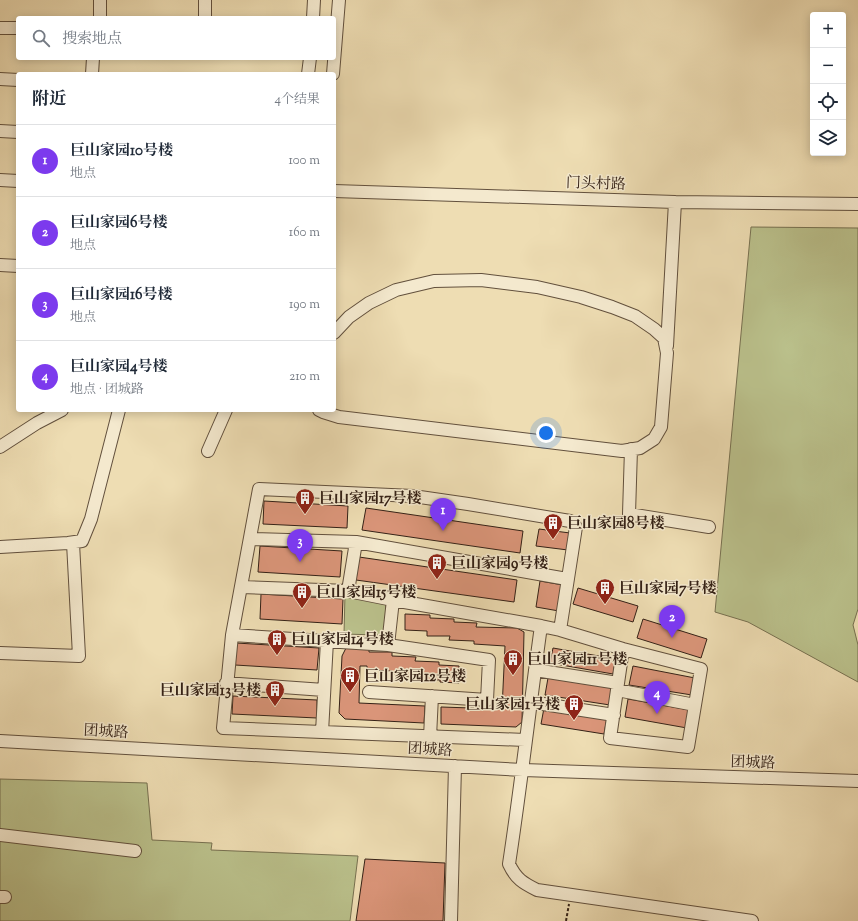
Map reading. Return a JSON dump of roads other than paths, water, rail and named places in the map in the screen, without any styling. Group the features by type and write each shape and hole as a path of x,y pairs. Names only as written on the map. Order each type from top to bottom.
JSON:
{"street":[{"path":"100,0 100,16"},
{"path":"205,0 205,16"},
{"path":"313,16 314,0"},
{"path":"336,37 339,0"},
{"path":"0,28 16,28"},
{"path":"92,72 93,60"},
{"path":"308,72 310,60"},
{"path":"333,72 334,60"},
{"path":"0,79 16,80"},
{"path":"0,131 16,132"},
{"path":"0,180 16,181"},
{"name":"门头村路","path":"336,192 675,202 858,204"},
{"path":"324,412 333,416 347,418 622,451 640,448 654,439 661,427 667,353 675,202"},
{"path":"0,265 16,266"},
{"path":"336,331 348,317 369,303 396,290 434,281 481,280 537,288 581,297 635,316 654,328 664,338 667,353"},
{"path":"0,447 37,423 58,412"},
{"path":"0,547 73,543 82,541 91,520 118,412"},
{"path":"208,451 225,412"},
{"path":"631,449 629,514 709,527"},
{"path":"525,740 223,728 226,683 232,635 259,489 413,496 570,521 576,527 560,630"},
{"path":"250,539 356,542 568,579"},
{"path":"348,591 356,542"},
{"path":"0,653 79,656 73,543"},
{"path":"241,587 348,591 560,630 623,649 701,669 688,747 610,738 623,649"},
{"path":"388,645 393,600"},
{"path":"541,626 525,740 523,770 509,864 514,874 523,883 537,890 752,921"},
{"path":"232,635 388,645 489,660 487,700 369,692"},
{"path":"322,732 327,641"},
{"path":"535,670 618,686 695,705"},
{"path":"226,683 324,690"},
{"path":"430,737 432,696"},
{"path":"530,702 614,715"},
{"name":"团城路","path":"0,741 523,770 858,781"},
{"path":"451,921 455,766"},
{"path":"0,835 135,851"}],"place":[{"name":"巨山家园17号楼","path":"305,515"},
{"name":"巨山家园10号楼","path":"443,531"},
{"name":"巨山家园8号楼","path":"553,540"},
{"name":"巨山家园16号楼","path":"300,562"},
{"name":"巨山家园9号楼","path":"437,580"},
{"name":"巨山家园7号楼","path":"605,605"},
{"name":"巨山家园15号楼","path":"302,609"},
{"name":"巨山家园6号楼","path":"672,638"},
{"name":"巨山家园14号楼","path":"277,656"},
{"name":"巨山家园11号楼","path":"513,676"},
{"name":"巨山家园12号楼","path":"350,693"},
{"name":"巨山家园13号楼","path":"275,707"},
{"name":"巨山家园4号楼","path":"657,714"},
{"name":"巨山家园1号楼","path":"574,721"}]}
